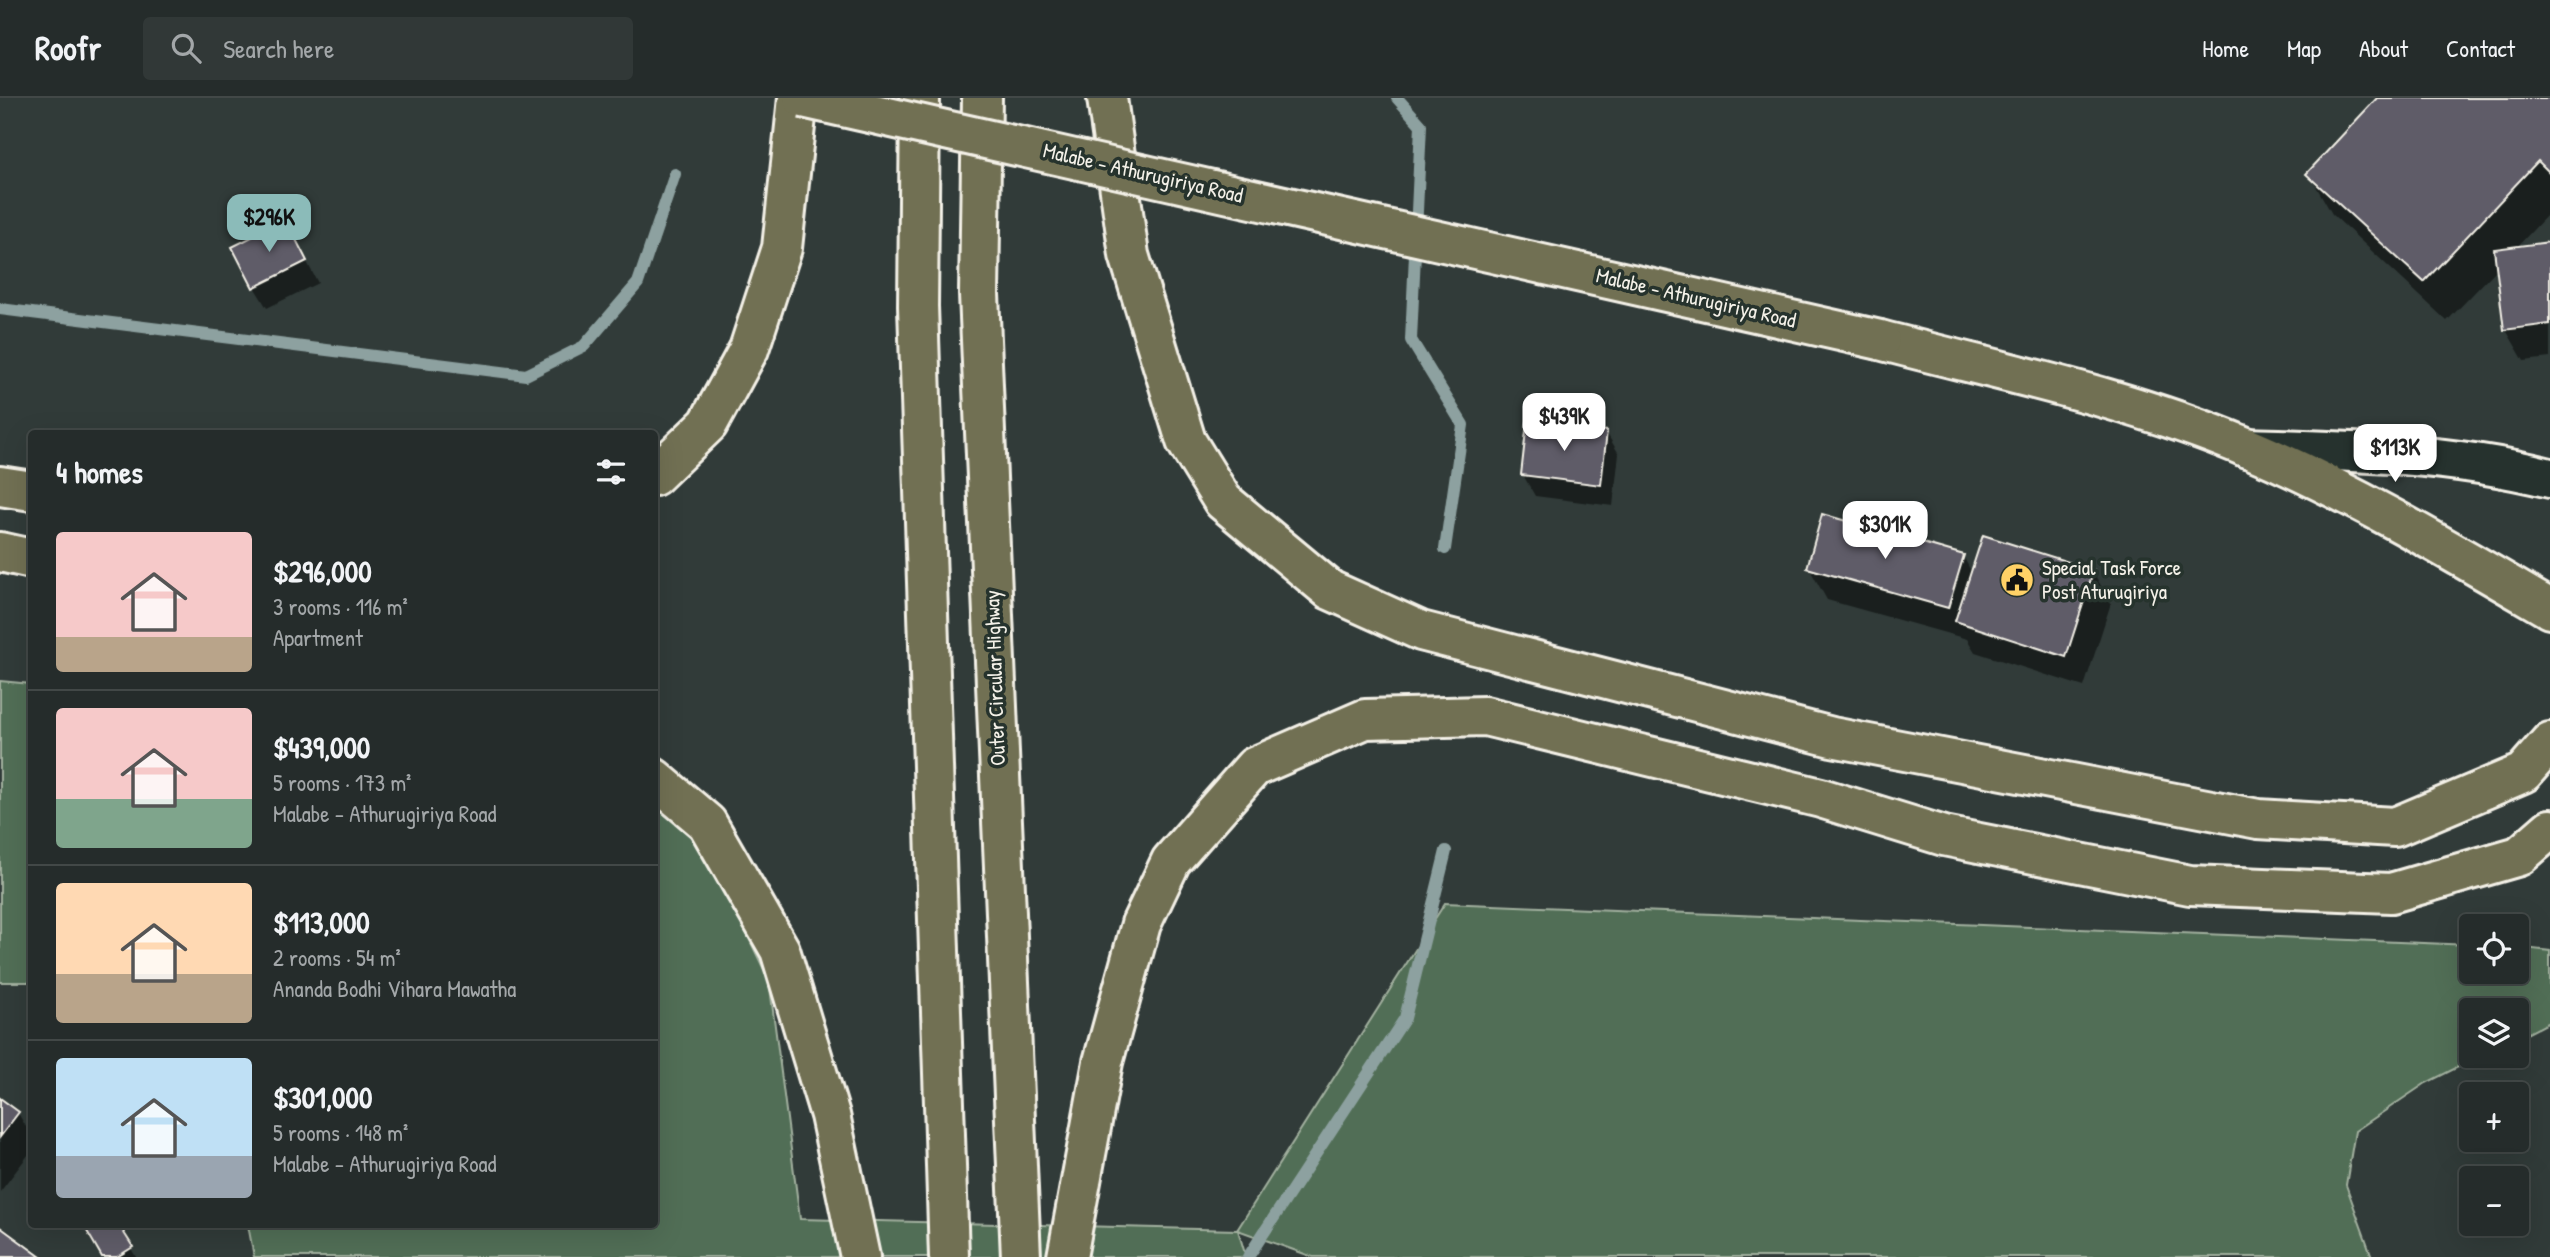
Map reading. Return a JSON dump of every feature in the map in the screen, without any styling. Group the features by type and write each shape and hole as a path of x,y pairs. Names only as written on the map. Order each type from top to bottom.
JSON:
{"main road":[{"name":"Malabe - Athurugiriya Road","path":"801,98 1880,340 2078,391 2247,447 2350,494 2550,609"},
{"path":"658,472 708,424 750,349 782,248 801,98"},
{"path":"920,98 918,320 949,1257"},
{"name":"Outer Circular Highway","path":"982,98 979,294 1021,1257"},
{"path":"1107,98 1129,255 1185,441 1223,501 1330,590 1398,621 1421,631 1832,737 2258,819 2395,827 2523,773 2550,742"},
{"path":"0,486 28,490"},
{"path":"0,552 28,558"},
{"path":"1067,1257 1103,1062 1141,924 1171,861 1254,767 1365,719 1485,716 1821,798 1944,836 2190,884 2391,893 2519,856 2550,829"},
{"path":"658,781 707,823 780,950 830,1115 860,1257"}],"street":[{"path":"2247,447 2386,453 2497,464 2550,478"}],"green space":[{"path":"0,681 28,684 28,982 0,982"},
{"path":"658,749 769,980 800,1219 1237,1230 1445,903 2459,945 2459,984 2529,984 2529,948 2550,951 2550,1022 2529,1033 2529,998 2459,998 2459,1066 2426,1083 2355,1131 2346,1185 2372,1257 1313,1257 1238,1230 1246,1257 254,1257 249,1228 658,1228"}],"building":[{"path":"2377,98 2550,98 2550,173 2538,161 2424,282 2306,174"},
{"path":"286,220 307,261 253,288 232,247"},
{"path":"2550,242 2550,324 2504,330 2494,249"},
{"path":"1527,422 1607,431 1601,485 1521,475"},
{"path":"1822,514 1964,555 1948,608 1807,568"},
{"path":"1983,535 2094,570 2066,657 1955,621"},
{"path":"0,1098 19,1112 0,1137"},
{"path":"0,1227 41,1257 0,1257"},
{"path":"85,1228 121,1228 133,1247 117,1257 102,1257"}],"waterway":[{"path":"1397,98 1421,125 1411,340 1463,425 1445,549"},
{"path":"0,309 526,375 584,346 638,283 675,174"},
{"path":"1248,1257 1405,1018 1446,851"}],"place":[{"name":"Special Task Force Post Aturugiriya","path":"2017,580"}]}
